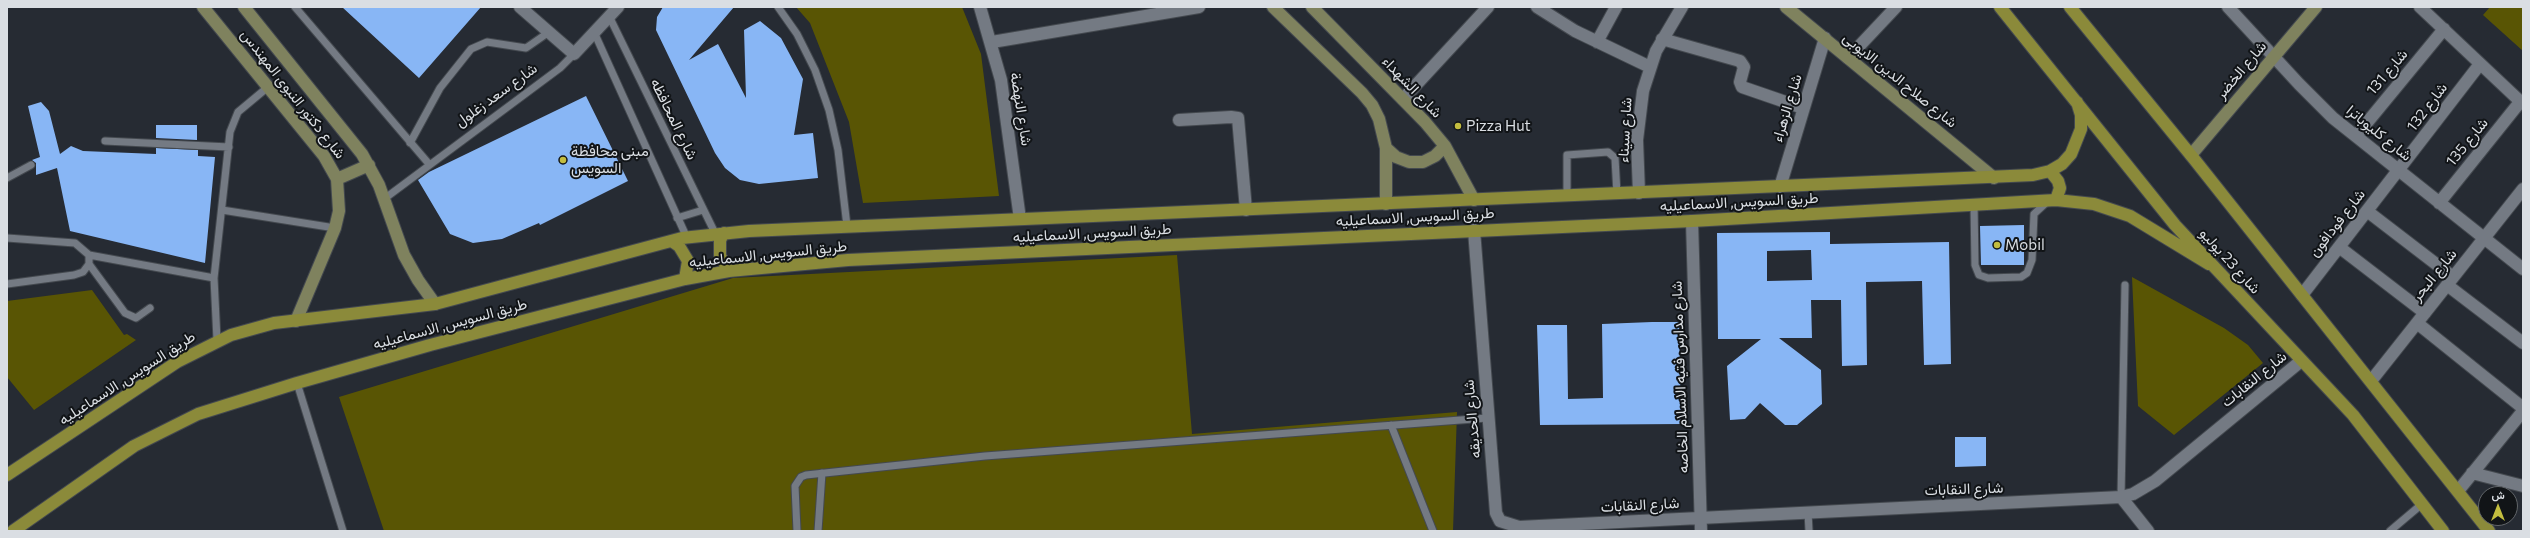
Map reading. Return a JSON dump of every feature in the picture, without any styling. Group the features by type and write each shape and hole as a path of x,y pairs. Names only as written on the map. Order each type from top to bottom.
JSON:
{"main road":[{"name":"شارع 23 يوليو","path":"2000,7 2146,190 2209,264 2365,430 2443,531"},
{"path":"2070,7 2191,155 2489,531"},
{"name":"طريق السويس, الاسماعيليه","path":"7,475 177,362 217,340 274,323 435,304 687,238 719,233 847,226 1994,178 2033,175 2050,171 2062,164 2077,145 2081,129 2077,102"},
{"path":"2050,171 2058,181 2060,188 2056,200"},
{"name":"طريق السويس, الاسماعيليه","path":"13,531 98,470 166,429 198,414 296,382 430,345 685,279 729,271 848,260 1692,221 2056,200 2094,204 2130,216 2209,264"},
{"path":"719,233 720,256 729,271"},
{"path":"672,241 680,246 688,261 685,279"}],"street":[{"name":"شارع دكتور النبوى المهندس","path":"203,7 324,156 337,179 339,211 335,228 296,321"},
{"path":"244,7 352,140 369,165 384,199 404,255 418,280 435,304"},
{"path":"520,7 574,54"},
{"name":"شارع سعد زغلول","path":"574,54 618,7"},
{"name":"شارع النهضة","path":"980,7 992,42 1001,80 1020,219"},
{"path":"992,42 1199,7"},
{"path":"1274,7 1362,93 1379,119 1386,148 1386,204"},
{"name":"شارع الشهداء","path":"1312,7 1403,99 1445,146 1474,200"},
{"path":"1403,99 1488,7"},
{"path":"1537,7 1597,42 1650,67"},
{"path":"1597,42 1616,7"},
{"name":"شارع سيناء","path":"1639,193 1639,115 1650,67 1662,39 1682,7"},
{"name":"شارع صلاح الدين الايوبى","path":"1786,7 1994,178"},
{"path":"1848,58 1896,7"},
{"name":"شارع كليوباترا","path":"2228,7 2322,107 2398,170 2523,269"},
{"name":"شارع الخضر","path":"2191,155 2316,7"},
{"path":"2420,7 2522,103"},
{"name":"شارع 131","path":"2356,136 2444,29"},
{"name":"شارع الزهراء","path":"1780,187 1825,38"},
{"path":"1662,39 1740,61 1744,67 1740,82 1742,87 1803,108"},
{"name":"شارع 132","path":"2398,170 2480,64"},
{"name":"شارع 135","path":"2440,202 2522,103"},
{"path":"1179,120 1232,117 1238,118 1246,210"},
{"path":"1386,148 1396,158 1409,162 1422,162 1435,156 1445,146"},
{"path":"337,179 369,165"},
{"name":"شارع فودافون","path":"2302,296 2398,170"},
{"name":"شارع البحر","path":"2371,381 2484,238 2522,194"},
{"path":"2367,211 2523,342"},
{"name":"شارع مدارس فتيه الاسلام الخاصه","path":"1692,221 1701,531"},
{"name":"شارع الحديقه","path":"1474,230 1487,418 1496,513 1500,521 1519,527 1582,527"},
{"path":"2339,247 2425,313"},
{"path":"2417,323 2523,408"},
{"name":"شارع النقابات","path":"1582,527 1700,518 2121,497 2138,491 2155,481 2301,361"},
{"path":"2458,491 2523,411"},
{"path":"2472,473 2523,486"},
{"path":"2121,497 2148,531"}],"lane":[{"path":"295,7 429,164"},
{"path":"778,7 796,34 816,70 829,110 838,150 847,226"},
{"name":"شارع المحافظه","path":"609,16 703,210 719,233"},
{"path":"410,143 440,88 471,49 487,42 526,48 549,32"},
{"path":"594,32 687,238"},
{"name":"شارع سعد زغلول","path":"384,199 429,164 560,68 574,54"},
{"path":"217,340 214,278 233,121 238,112 268,87"},
{"path":"105,141 229,147"},
{"path":"1566,195 1566,155 1608,152 1615,158 1617,194"},
{"path":"7,178 31,165"},
{"path":"1974,204 1976,270 1979,275 1988,278 2014,278 2021,277 2031,268 2034,214 2044,204 2056,200"},
{"path":"222,210 335,228"},
{"path":"677,218 703,210"},
{"path":"7,238 75,243 83,248 89,255 214,278"},
{"path":"7,284 74,275 83,272 88,264 89,255"},
{"path":"88,264 125,313 136,318 150,308"},
{"path":"2121,497 2125,286"},
{"path":"296,382 343,531"},
{"path":"797,531 797,480 806,475 984,456 1487,418"},
{"path":"1391,425 1433,531"},
{"path":"818,531 822,473"},
{"path":"2390,531 2422,504"},
{"path":"1808,512 1809,531"}],"shaded area":[{"path":"796,7 962,7 981,54 999,196 863,203 849,122 810,23"},
{"path":"2490,7 2523,7 2523,51 2483,15"},
{"path":"1177,255 1192,434 1457,412 1453,531 384,531 339,397 733,278"},
{"path":"2132,277 2224,328 2248,345 2263,363 2174,435 2138,406"},
{"path":"92,290 124,335 127,334 136,340 34,410 7,377 7,301"}],"building":[{"path":"342,7 481,7 419,78"},
{"path":"663,7 734,7 689,60 718,44 746,98 744,30 760,21 781,38 803,79 794,135 813,133 818,178 759,184 740,180 725,168 715,153 656,30 657,17"},
{"path":"586,96 628,181 540,225 539,223 502,239 473,243 450,234 418,180 429,172"},
{"path":"41,102 49,111 60,154 71,146 83,151 156,154 156,148 198,150 198,156 215,157 205,263 70,231 57,168 36,175 36,163 32,160 40,157 28,106"},
{"path":"156,125 197,125 197,140 156,138"},
{"path":"2024,225 2024,265 1981,265 1980,226"},
{"path":"1830,232 1830,244 1949,242 1951,364 1924,365 1922,281 1866,282 1867,365 1842,366 1841,300 1811,300 1812,338 1779,338 1821,370 1822,404 1797,425 1785,425 1760,403 1745,419 1730,420 1727,366 1761,339 1718,339 1717,233","holes":["1811,250 1812,280 1767,281 1767,251"]},
{"path":"1679,322 1681,424 1540,425 1537,325 1567,325 1568,399 1603,398 1602,324"},
{"path":"1955,437 1986,437 1986,466 1955,467"}],"place":[{"name":"Pizza Hut","path":"1458,126"},
{"name":"مبنى محافظة السويس","path":"563,160"},
{"name":"Mobil","path":"1997,245"}]}
